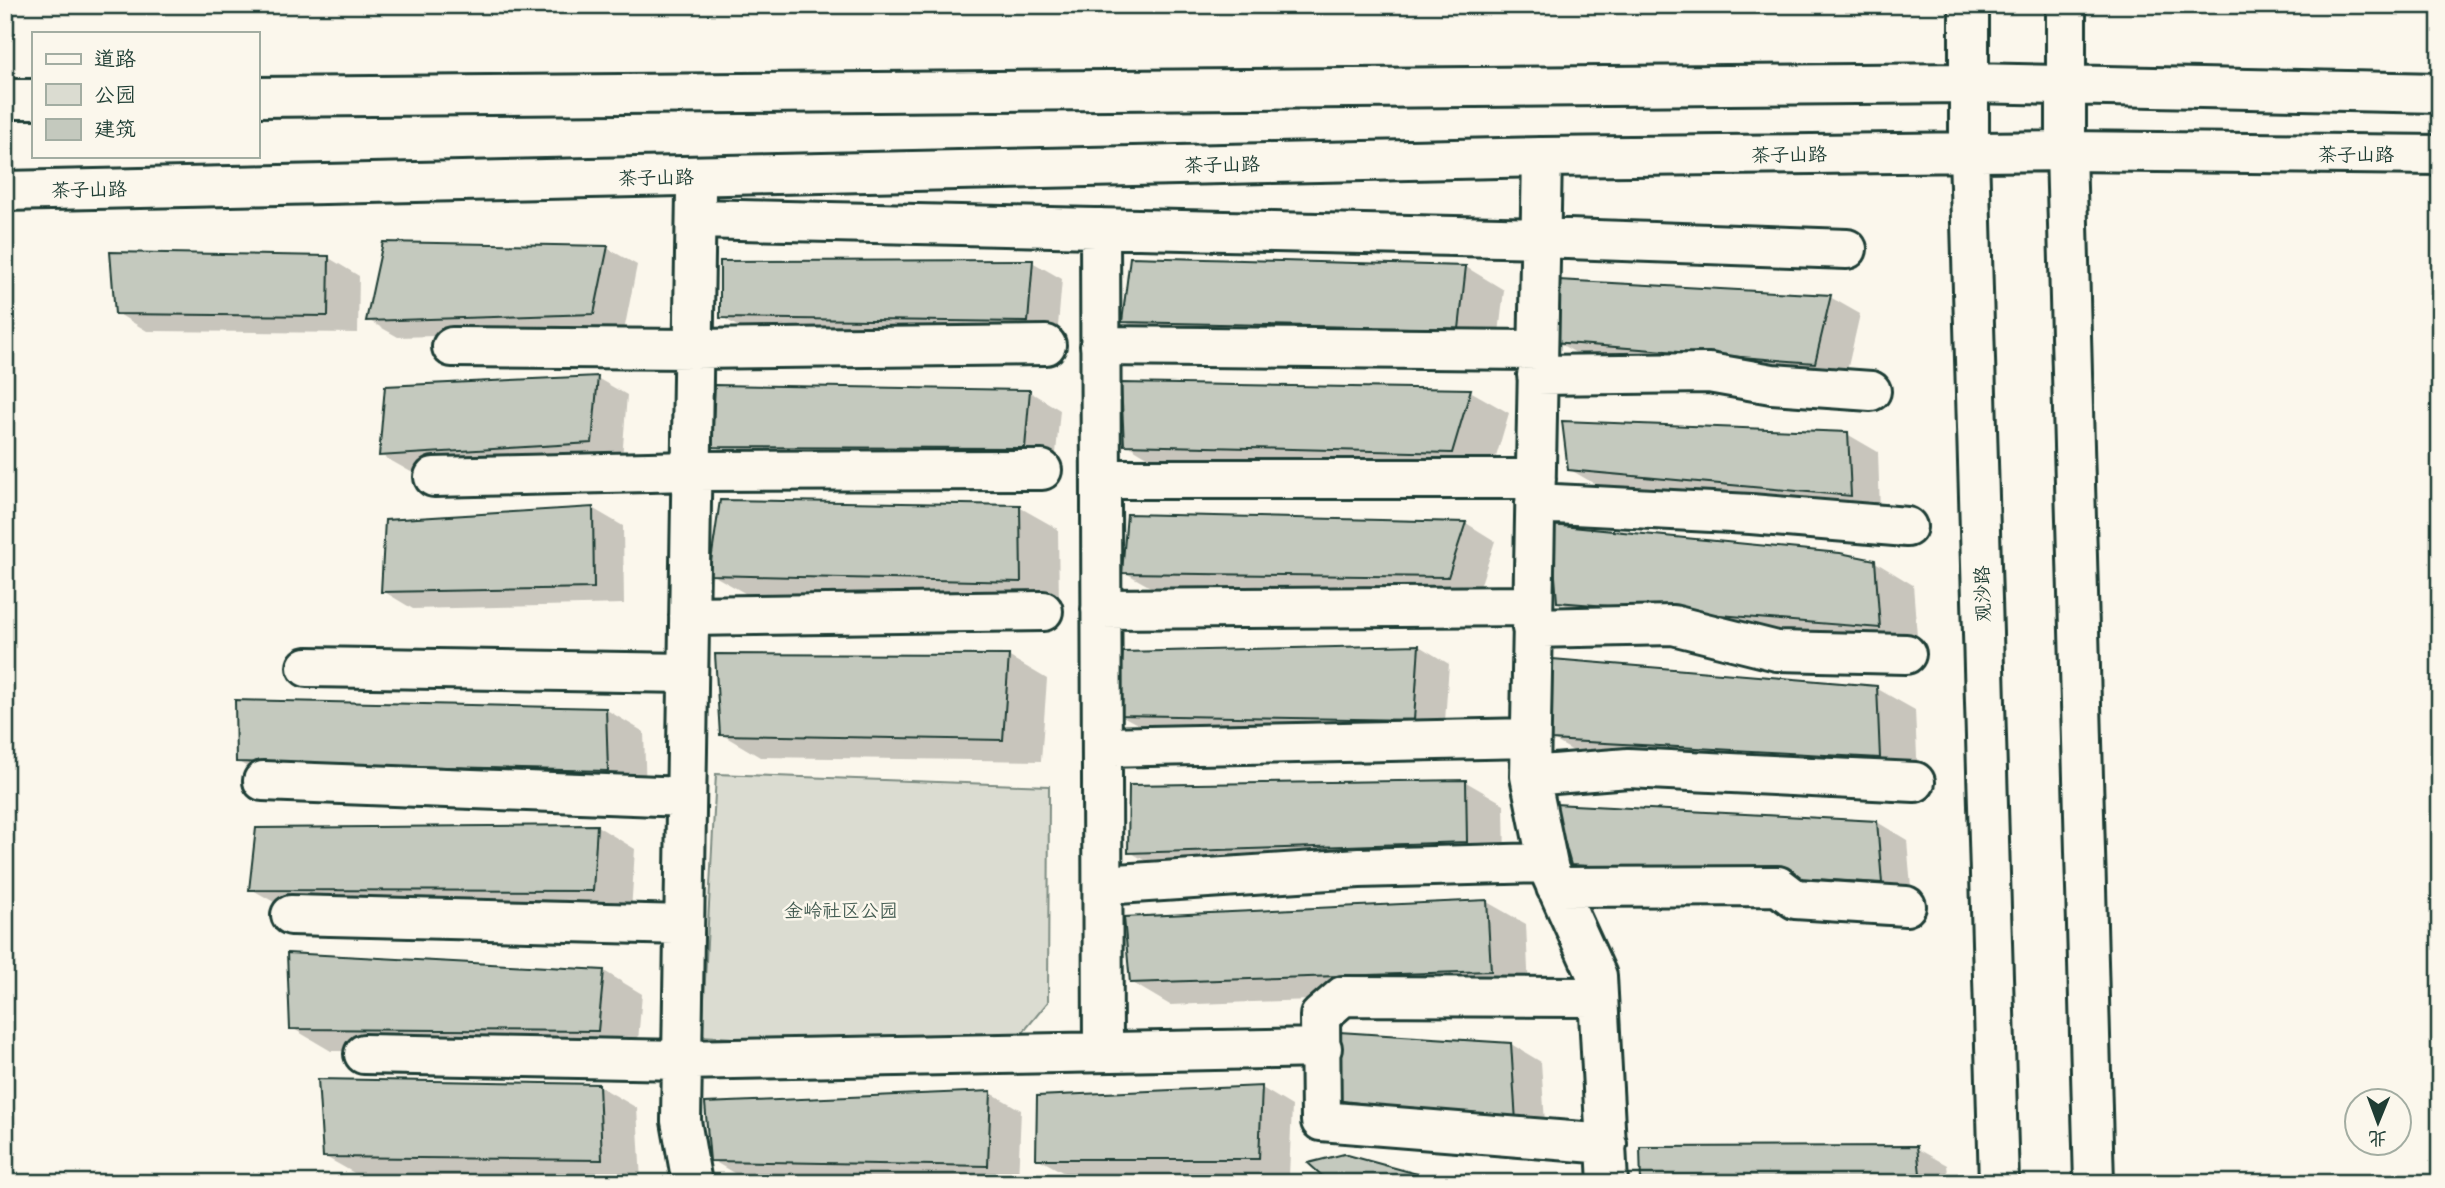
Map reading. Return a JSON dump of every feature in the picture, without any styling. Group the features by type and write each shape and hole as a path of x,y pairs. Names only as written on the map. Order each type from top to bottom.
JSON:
{"street":[{"name":"观沙路","path":"1969,5 1969,153 1999,1183"},
{"path":"2066,5 2066,151 2094,1183"},
{"path":"259,97 1969,83 2440,93"},
{"path":"5,99 32,99"},
{"name":"茶子山路","path":"5,191 1542,157 2066,151 2440,155"},
{"path":"1542,157 1530,776 1551,875 1597,976 1608,1183"},
{"path":"692,1183 681,1121 697,176"},
{"path":"696,219 1540,238 1847,248"},
{"path":"1100,228 1103,1052"},
{"path":"452,347 694,349 1046,345"},
{"path":"1100,346 1538,363 1709,373 1772,384 1871,391"},
{"path":"434,477 691,471 1042,470"},
{"path":"1101,479 1535,491 1907,527"},
{"path":"1101,609 1533,617 1673,625 1777,651 1906,654"},
{"path":"689,615 1043,611"},
{"path":"307,667 688,673"},
{"path":"1102,747 1531,737"},
{"path":"1530,776 1628,768 1915,782"},
{"path":"263,780 686,797"},
{"path":"1103,885 1359,867 1778,886 1795,899 1906,906"},
{"path":"291,915 684,925"},
{"path":"1598,998 1343,996 1320,1016 1321,1121 1607,1144"},
{"path":"363,1054 682,1060 1322,1048"}],"green space":[{"name":"金岭社区公园","path":"716,774 1049,786 1048,1002 1020,1036 793,1042 702,1036"}],"building":[{"path":"383,242 608,246 594,314 366,321"},
{"path":"110,252 329,256 328,316 115,314"},
{"path":"1130,257 1466,266 1459,329 1122,322"},
{"path":"1033,260 1028,322 720,318 720,261"},
{"path":"1558,280 1831,295 1815,363 1553,342"},
{"path":"598,376 592,443 379,456 385,386"},
{"path":"1121,383 1471,389 1452,453 1124,445"},
{"path":"715,385 1030,390 1025,448 712,447"},
{"path":"1562,421 1848,432 1851,496 1568,470"},
{"path":"720,500 1020,505 1021,582 709,575"},
{"path":"593,507 594,588 381,592 385,520"},
{"path":"1127,514 1466,522 1448,577 1122,573"},
{"path":"1551,525 1840,553 1875,560 1880,628 1557,602"},
{"path":"1419,645 1414,720 1118,715 1123,652"},
{"path":"715,654 1009,655 1003,740 720,735"},
{"path":"1552,659 1877,686 1880,758 1550,740"},
{"path":"235,700 606,708 608,771 236,762"},
{"path":"1466,780 1467,842 1128,853 1129,785"},
{"path":"1554,804 1877,821 1882,883 1571,865"},
{"path":"597,825 593,891 249,890 256,828"},
{"path":"1487,900 1491,971 1130,983 1124,917"},
{"path":"287,953 604,970 598,1031 290,1029"},
{"path":"1339,1032 1511,1043 1516,1122 1335,1100"},
{"path":"318,1079 599,1084 602,1160 323,1157"},
{"path":"1262,1086 1259,1159 1036,1159 1037,1096"},
{"path":"991,1091 988,1166 710,1161 705,1103"},
{"path":"1917,1146 1921,1183 1641,1183 1640,1147"},
{"path":"1344,1154 1450,1183 1330,1183 1308,1163"}]}
